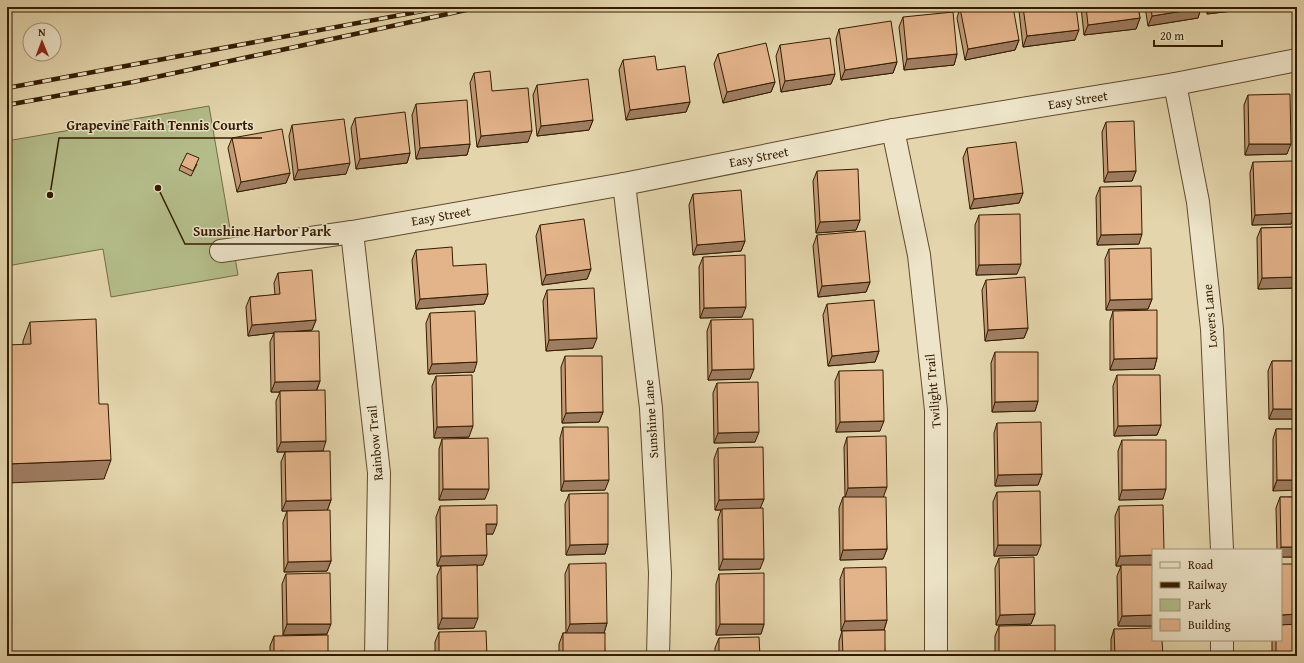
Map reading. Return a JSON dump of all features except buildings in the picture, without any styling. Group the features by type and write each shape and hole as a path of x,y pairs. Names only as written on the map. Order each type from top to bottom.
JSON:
{"street":[{"name":"Easy Street","path":"221,250 352,232 624,184 893,130 1175,84 1297,60"},
{"name":"Lovers Lane","path":"1175,84 1198,202 1212,329 1222,549"},
{"name":"Twilight Trail","path":"893,130 919,255 936,410 938,603 936,656"},
{"name":"Sunshine Lane","path":"624,184 652,408 660,573 658,656"},
{"name":"Rainbow Trail","path":"352,232 379,473 376,656"},
{"path":"1222,641 1222,656"}],"green space":[{"path":"209,106 238,275 111,297 103,249 7,266 7,141"}],"railway":[{"path":"7,88 444,7"},
{"path":"7,105 133,82 480,7"}],"place":[{"name":"Sunshine Harbor Park","path":"158,188"},
{"name":"Grapevine Faith Tennis Courts","path":"50,195"}]}
